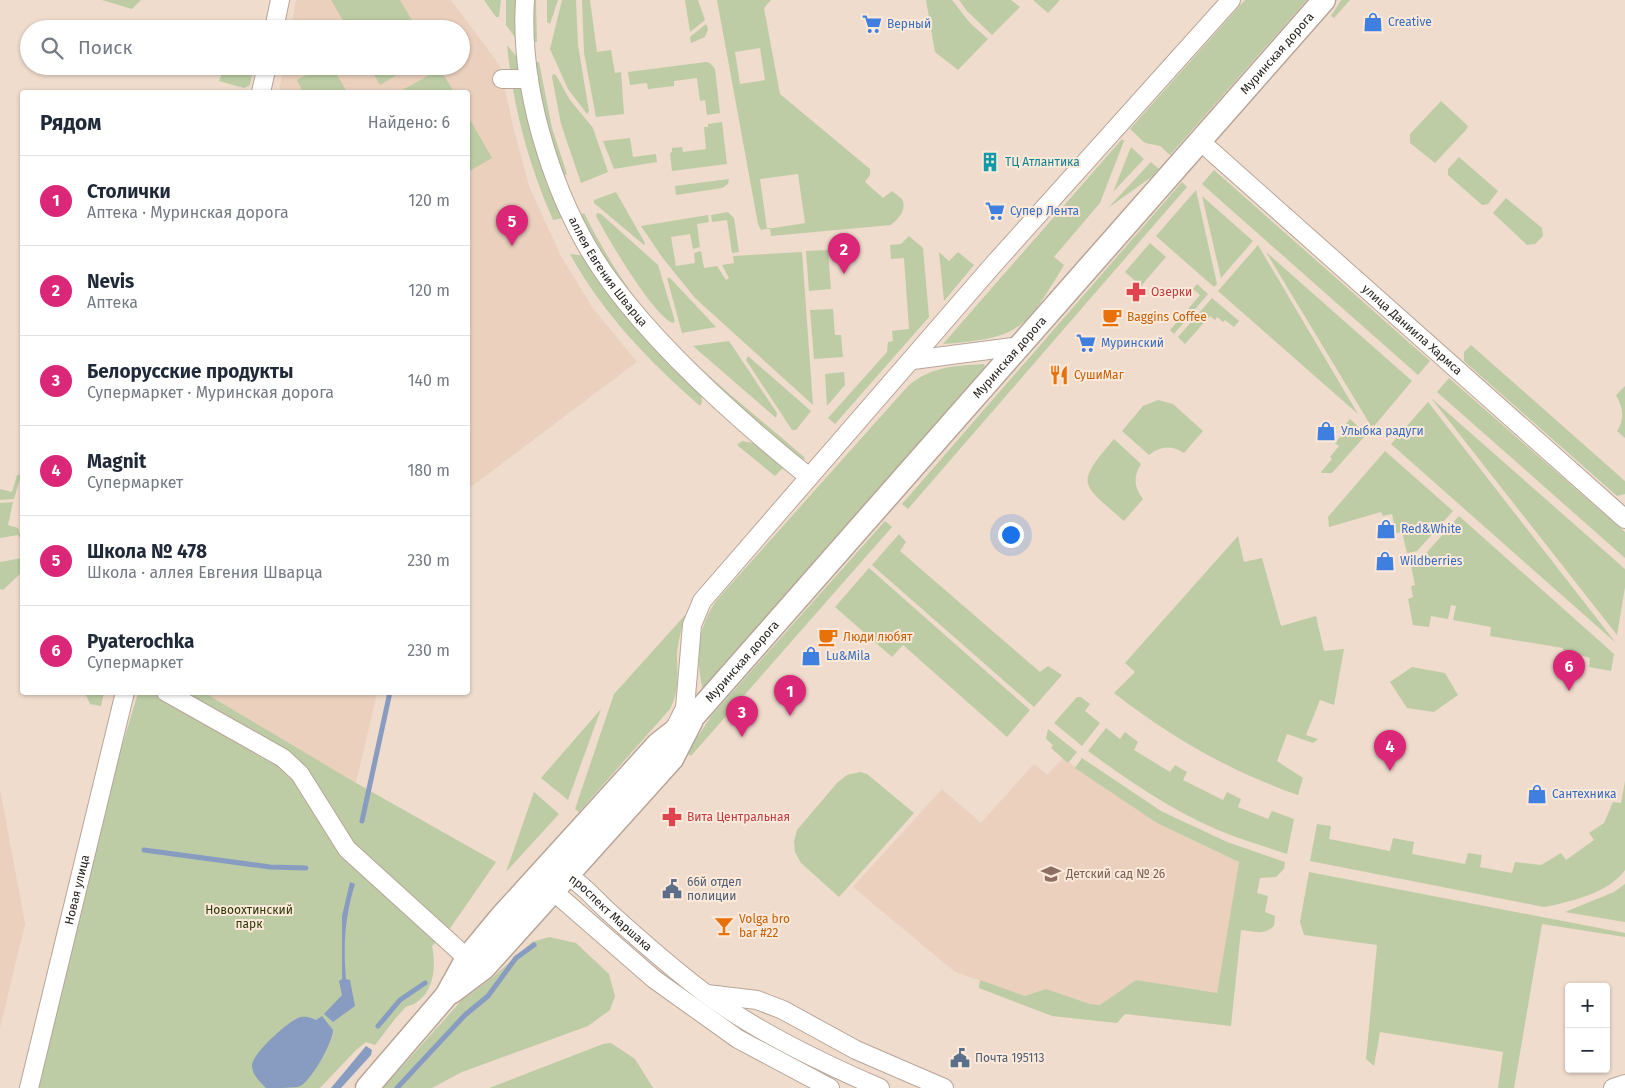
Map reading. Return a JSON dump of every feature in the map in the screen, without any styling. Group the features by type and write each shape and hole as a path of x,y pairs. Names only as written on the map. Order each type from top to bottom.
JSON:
{"street":[{"path":"276,20 280,0"},
{"name":"аллея Евгения Шварца","path":"525,0 529,79 547,152 578,230 612,284 664,346 727,405 809,477"},
{"path":"673,732 685,708 689,688 692,624 702,601 913,360 993,265 1231,0"},
{"name":"Муринская дорога","path":"367,1088 446,996 468,958 545,869 658,744 695,714 1324,0"},
{"path":"261,90 265,75"},
{"path":"502,79 529,79"},
{"name":"улица Даниила Хармса","path":"1200,141 1625,519"},
{"path":"913,360 1020,346"},
{"name":"Новая улица","path":"29,1088 124,695"},
{"path":"171,695 283,758 300,774 347,849 468,958"},
{"name":"Муринская дорога","path":"446,996 484,968 672,759 695,714"},
{"name":"проспект Маршака","path":"545,869 654,978 738,1040 830,1088"},
{"name":"проспект Маршака","path":"560,883 612,915 706,994 746,1021 847,1074 880,1088"},
{"path":"706,994 757,1000 856,1050 944,1088"},
{"path":"1614,1088 1625,1084"}],"shaded area":[{"path":"296,0 451,0 466,20 293,20"},
{"path":"470,26 500,66 529,186 561,256 592,307 637,362 470,487 470,90 279,90 282,75 470,75"},
{"path":"208,695 377,695 356,783"},
{"name":"Детский сад № 26","path":"1063,758 1157,823 1239,862 1217,993 1136,980 1100,1005 1090,1004 1046,989 1025,996 955,972 853,887 942,789 981,823 1034,764 1047,775"},
{"path":"0,789 25,924 0,1028"}],"green space":[{"path":"102,0 141,0 132,9"},
{"path":"331,0 400,0 412,20 343,20"},
{"path":"484,0 501,0 499,17 496,17"},
{"path":"506,0 518,0 519,43 506,25"},
{"path":"533,0 536,0 537,42 533,42"},
{"path":"547,0 558,0 550,24 547,22"},
{"path":"562,0 576,0 578,45 589,111 587,114 568,89 550,49"},
{"path":"582,0 590,0 597,52 611,50 615,73 621,72 624,114 596,117 584,53"},
{"path":"685,0 698,0 705,20 690,32"},
{"path":"717,0 771,0 764,8 780,94 870,169 870,175 865,182 883,198 892,191 902,199 904,207 897,220 891,225 771,236 770,229 805,223 798,174 760,179 767,229 761,230 758,224","holes":["760,48 765,80 740,84 735,52"]},
{"path":"926,0 952,0 970,23 988,39 958,70 935,52"},
{"path":"959,0 1011,0 1020,7 992,35 967,11"},
{"path":"1033,0 1060,0 1048,13"},
{"path":"1245,0 1307,0 1170,155 1160,146 1145,143 1130,129"},
{"path":"1341,0 1350,0 1334,18 1331,16"},
{"path":"706,24 708,29 705,37 691,43 690,37"},
{"path":"507,45 521,62 549,181 546,183 563,218 553,220 529,156 513,90"},
{"path":"535,62 539,62 552,128 567,174 563,176 544,113"},
{"path":"710,63 715,69 720,113 707,115 705,100 700,101 697,78 674,81 674,86 648,89 647,83 630,85 628,72"},
{"path":"553,74 556,75 570,100 593,128 608,172 581,183 561,124"},
{"path":"221,75 252,75 250,85 244,88 219,81"},
{"path":"306,75 337,75 346,90 302,90 297,80"},
{"path":"374,75 397,75 380,85"},
{"path":"429,75 444,75 453,90 403,90"},
{"path":"1441,101 1468,126 1435,163 1410,143 1410,134"},
{"path":"470,120 492,158 470,171"},
{"path":"722,122 727,164 672,171 670,153 672,148 682,147 683,152 706,149 704,127 708,127 708,124"},
{"path":"630,138 633,157 656,154 657,162 614,169 603,141"},
{"path":"1122,139 1124,141 1100,203 1054,257 1064,265 1029,317 1018,327 1005,334 969,342 943,344"},
{"path":"1131,147 1144,159 1113,192"},
{"path":"1459,157 1498,191 1488,204 1482,205 1448,175 1448,169"},
{"path":"1151,162 1159,169 1150,178 1108,208"},
{"path":"1214,170 1430,361 1418,375 1202,184"},
{"path":"729,179 728,184 722,188 676,195 675,186"},
{"path":"1182,182 1187,187 908,509 902,504"},
{"path":"1196,190 1217,284 1214,287 1156,236"},
{"path":"616,192 645,243 644,245 594,203 594,200"},
{"path":"1202,196 1253,241 1221,278"},
{"path":"1506,198 1542,228 1543,236 1535,244 1527,245 1493,213"},
{"path":"728,212 734,218 739,252 732,253 727,220 712,222 711,215"},
{"path":"584,213 599,242 629,289 668,336 712,378 805,458 802,461 704,375 658,331 621,284 599,250 580,215"},
{"path":"597,213 601,214 658,265 675,321 673,323 654,307 643,292 610,241 596,216"},
{"path":"708,215 709,222 697,224 700,247 693,249 690,234 671,237 676,266 695,263 694,253 701,251 704,268 717,266 726,280 729,278 722,265 734,263 733,256 802,252 813,405 695,298 662,257 641,226"},
{"path":"909,236 923,248 929,317 835,424 828,418 887,352 888,342 893,341 892,331 909,329 904,258 891,259 890,245 901,244"},
{"path":"1150,243 1166,257 1141,286 1125,272"},
{"path":"1258,245 1358,414 1218,291"},
{"path":"828,250 831,289 809,291 806,251"},
{"path":"939,252 949,261 958,252 974,265 944,301"},
{"path":"1266,252 1412,381 1375,425 1371,426"},
{"path":"570,254 585,256 619,307 644,337 701,393 702,402 700,406 628,336 597,297"},
{"path":"667,278 670,278 716,327 682,333"},
{"path":"1197,284 1208,294 1174,334 1170,330 1200,295 1193,289"},
{"path":"1212,298 1239,321 1234,327 1225,320 1223,322 1217,317 1215,320 1210,316 1185,344 1178,337"},
{"path":"833,309 835,335 841,335 843,357 814,359 810,310"},
{"path":"729,341 777,413 776,418 693,346"},
{"path":"1471,345 1625,481 1625,494 1617,496 1464,361 1464,352"},
{"path":"748,356 811,411 796,430 792,430 746,360"},
{"path":"984,364 985,367 707,690 703,690 700,678 699,644 705,622 716,601 908,386 925,374 944,368"},
{"path":"844,372 845,385 827,406 825,374"},
{"path":"1449,378 1625,532 1625,558 1437,392"},
{"path":"1625,386 1625,438 1617,431 1622,413 1616,395"},
{"path":"1431,398 1625,569 1625,587 1617,635"},
{"path":"1158,400 1173,404 1203,431 1184,453 1175,449 1161,448 1149,455 1122,431 1143,406"},
{"path":"1428,402 1616,643 1391,444"},
{"path":"1350,419 1364,432 1365,436 1332,473 1322,473 1332,459 1330,457 1339,446 1335,443 1345,431 1342,429"},
{"path":"1114,439 1141,464 1137,473 1136,486 1143,499 1124,521 1091,491 1088,483 1088,476 1093,466"},
{"path":"742,441 754,443 783,468 775,476 737,445"},
{"path":"1385,451 1453,511 1417,551 1407,553 1402,532 1396,533 1392,514 1383,516 1381,512 1329,527 1328,517"},
{"path":"17,475 20,475 14,499 0,500 0,489 12,492"},
{"path":"13,502 8,525 18,528 20,538 18,535 0,538 0,503"},
{"path":"1459,516 1614,654 1611,671 1589,667 1590,658 1563,650 1563,648 1490,636 1491,627 1453,620 1456,606 1451,605 1448,619 1431,616 1429,627 1413,625 1408,599 1413,597 1411,586 1415,585 1410,561 1422,558"},
{"path":"885,521 892,527 691,756 687,753 712,715"},
{"path":"899,534 906,542 900,551 1040,672 1048,666 1062,675 1034,707 872,565"},
{"path":"1238,536 1244,562 1262,558 1281,626 1316,616 1324,651 1344,649 1334,705 1320,700 1306,735 1318,739 1313,743 1287,734 1277,761 1303,778 1298,795 1224,764 1157,724 1114,693 1135,672 1125,663"},
{"path":"20,558 20,574 3,590 0,589 0,562"},
{"path":"869,568 1030,710 1007,737 903,645 892,657 835,607"},
{"path":"686,614 677,653 677,688 670,709 579,812 575,809 614,694"},
{"path":"1412,667 1445,673 1458,695 1434,712 1407,708 1390,682"},
{"path":"86,695 104,695 101,706 90,704"},
{"name":"Новоохтинский парк","path":"137,695 208,695 356,783 496,862 451,927 432,946 434,970 426,993 414,1004 405,1008 375,1045 366,1042 320,1088 34,1088 72,912"},
{"path":"1077,697 1081,697 1090,704 1085,711 1100,723 1082,746 1054,723"},
{"path":"601,709 568,800 541,778"},
{"path":"1106,728 1120,739 1125,732 1138,742 1134,750 1170,772 1175,765 1187,772 1183,780 1223,800 1227,792 1241,799 1238,807 1268,819 1272,811 1294,819 1287,854 1233,836 1194,819 1122,775 1088,751"},
{"path":"1048,729 1077,752 1068,763 1051,748 1053,745 1046,739"},
{"path":"1082,758 1161,811 1227,842 1285,862 1284,869 1276,877 1260,878 1257,893 1268,896 1265,912 1275,916 1274,926 1262,932 1241,930 1231,1026 1125,1014 1117,1023 1052,1016 979,988 980,980 1025,996 1046,989 1090,1004 1100,1005 1136,980 1217,993 1239,862 1157,823 1075,768"},
{"path":"860,772 867,774 914,813 839,897 801,863 795,852 794,841 797,830 837,783 847,775"},
{"path":"1625,781 1625,870 1609,885 1588,895 1565,902 1544,907 1310,861 1317,824 1331,826 1329,839 1390,851 1393,838 1414,842 1412,854 1465,864 1468,853 1482,855 1480,867 1512,873 1515,862 1541,865 1561,853 1566,860 1594,840 1589,833 1604,823 1613,802 1621,803"},
{"path":"534,792 559,814 506,872"},
{"path":"1309,872 1625,933 1625,937 1542,924 1514,1088 1498,1088 1503,1052 1380,1032 1374,1066 1366,1059 1377,945 1304,935 1300,922"},
{"path":"1625,884 1625,922 1565,912 1614,892"},
{"path":"549,937 576,943 609,974 615,996 610,1010 588,1026 462,1072 432,1088 383,1088 461,1001 492,978 532,942"},
{"path":"611,1043 635,1059 653,1088 489,1088 603,1044"}],"water":[{"path":"350,882 355,884 347,919 345,966 346,979 350,980 355,1006 333,1022 324,1014 342,995 339,981 342,979 342,916"},
{"path":"322,1016 333,1030 332,1036 320,1062 309,1079 298,1087 266,1088 252,1069 258,1053 272,1038 296,1019 309,1017 316,1020"},
{"path":"366,1046 372,1050 371,1055 341,1088 331,1088"}],"waterway":[{"path":"362,821 389,695"},
{"path":"144,850 270,867 306,868"},
{"path":"397,1088 465,1015 488,996 516,958 534,945"},
{"path":"378,1026 400,1000 425,983"}],"place":[{"name":"Creative","path":"1373,22"},
{"name":"Верный","path":"872,24"},
{"name":"ТЦ Атлантика","path":"990,162"},
{"name":"Супер Лента","path":"995,211"},
{"name":"Школа № 478","path":"512,246"},
{"name":"Nevis","path":"844,274"},
{"name":"Озерки","path":"1136,292"},
{"name":"Baggins Coffee","path":"1112,317"},
{"name":"Муринский","path":"1086,343"},
{"name":"СушиМаг","path":"1059,375"},
{"name":"Улыбка радуги","path":"1326,431"},
{"name":"Red&White","path":"1386,529"},
{"name":"Wildberries","path":"1385,561"},
{"name":"Люди любят","path":"828,637"},
{"name":"Lu&Mila","path":"811,656"},
{"name":"Pyaterochka","path":"1569,691"},
{"name":"Столички","path":"790,716"},
{"name":"Белорусские продукты","path":"742,737"},
{"name":"Magnit","path":"1390,771"},
{"name":"Сантехника","path":"1537,794"},
{"name":"Вита Центральная","path":"672,817"},
{"name":"Детский сад № 26","path":"1051,874"},
{"name":"66й отдел полиции","path":"672,889"},
{"name":"Volga bro bar #22","path":"724,926"},
{"name":"Почта 195113","path":"960,1058"}]}
